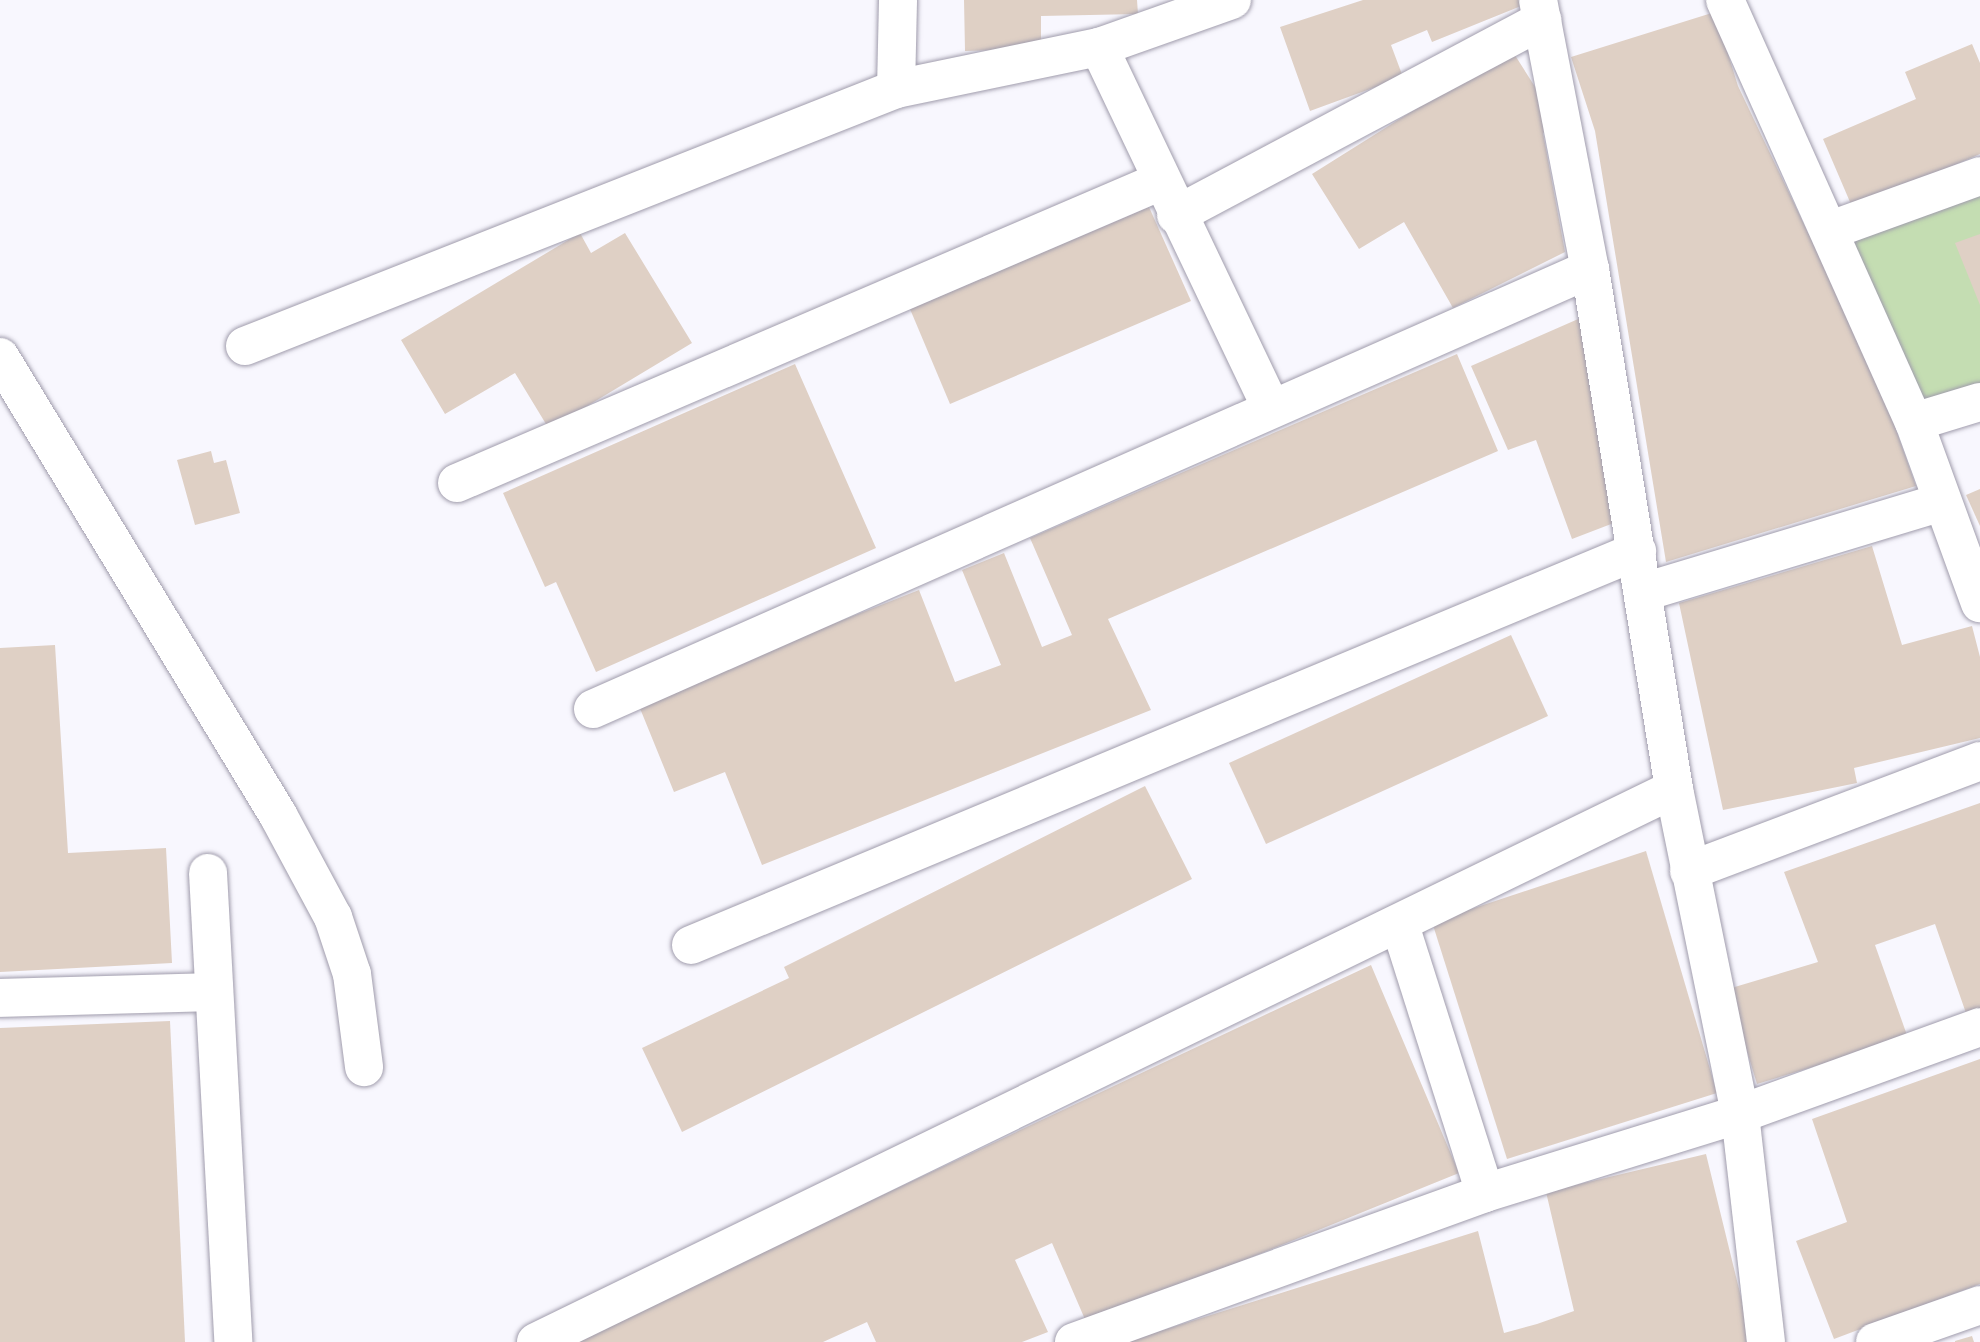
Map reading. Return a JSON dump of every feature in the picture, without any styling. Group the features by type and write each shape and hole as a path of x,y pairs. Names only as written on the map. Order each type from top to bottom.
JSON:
{"street":[{"path":"895,89 898,0"},
{"path":"245,346 895,89 1099,47 1161,11 1232,0"},
{"path":"1725,0 1831,230 1914,422 1980,603"},
{"path":"457,483 1169,198 1540,10 1590,269 1674,789 1740,1114 1766,1342"},
{"path":"1099,47 1270,406"},
{"path":"1831,230 1980,176"},
{"path":"593,709 1270,406 1590,269"},
{"path":"0,357 278,815 333,916 352,974 364,1067"},
{"path":"1914,422 1980,402"},
{"path":"1644,592 1942,502"},
{"path":"691,945 1637,551"},
{"path":"1689,871 1980,761"},
{"path":"536,1342 1400,925 1674,789"},
{"path":"208,873 233,1342"},
{"path":"1400,925 1485,1193"},
{"path":"0,998 214,992"},
{"path":"1074,1342 1485,1193 1740,1114 1980,1027"},
{"path":"1875,1342 1980,1305"}],"green space":[{"path":"1980,194 1980,385 1920,406 1846,232"}],"building":[{"path":"964,0 1137,0 1138,14 1041,16 1041,49 965,51"},
{"path":"1363,0 1525,0 1526,4 1432,42 1427,30 1391,45 1403,77 1310,111 1280,27"},
{"path":"1715,12 1738,86 1878,379 1916,486 1666,562 1595,131 1571,57"},
{"path":"1972,44 1980,63 1980,154 1853,209 1823,139 1916,99 1905,72"},
{"path":"1511,49 1558,123 1543,133 1565,252 1453,308 1404,222 1359,249 1312,174"},
{"path":"1149,207 1191,301 950,404 910,309"},
{"path":"580,233 591,253 625,233 692,343 549,429 515,373 445,414 401,340"},
{"path":"1980,234 1980,305 1955,243"},
{"path":"1585,316 1619,521 1572,539 1536,440 1508,450 1471,366"},
{"path":"1457,354 1498,451 1108,619 1151,710 762,865 725,772 674,792 637,701 919,590 955,682 1001,665 962,570 1004,553 1042,647 1072,635 1030,538"},
{"path":"795,364 876,548 596,672 556,582 545,587 503,493"},
{"path":"211,451 214,463 226,460 240,513 195,525 177,460"},
{"path":"1980,489 1980,526 1966,495"},
{"path":"1872,546 1902,645 1972,626 1980,657 1980,738 1854,768 1857,783 1723,810 1679,603"},
{"path":"1511,635 1548,716 1266,844 1229,763"},
{"path":"55,645 68,853 166,848 172,963 0,972 0,648"},
{"path":"1145,786 1192,879 682,1132 642,1048 789,978 784,967"},
{"path":"1980,803 1980,1012 1967,1016 1935,924 1875,945 1908,1038 1757,1084 1728,989 1818,962 1784,872"},
{"path":"1646,851 1717,1093 1507,1159 1432,922"},
{"path":"1371,965 1459,1173 1087,1324 1052,1243 1015,1260 1048,1332 1022,1342 876,1342 867,1322 823,1342 570,1342"},
{"path":"170,1021 185,1342 0,1342 0,1028"},
{"path":"1980,1059 1980,1284 1834,1339 1796,1241 1847,1222 1812,1119"},
{"path":"1706,1154 1752,1342 1125,1342 1478,1231 1504,1333 1537,1324 1574,1311 1546,1192"},
{"path":"1972,1336 1974,1342 1955,1342 1955,1341"}]}
